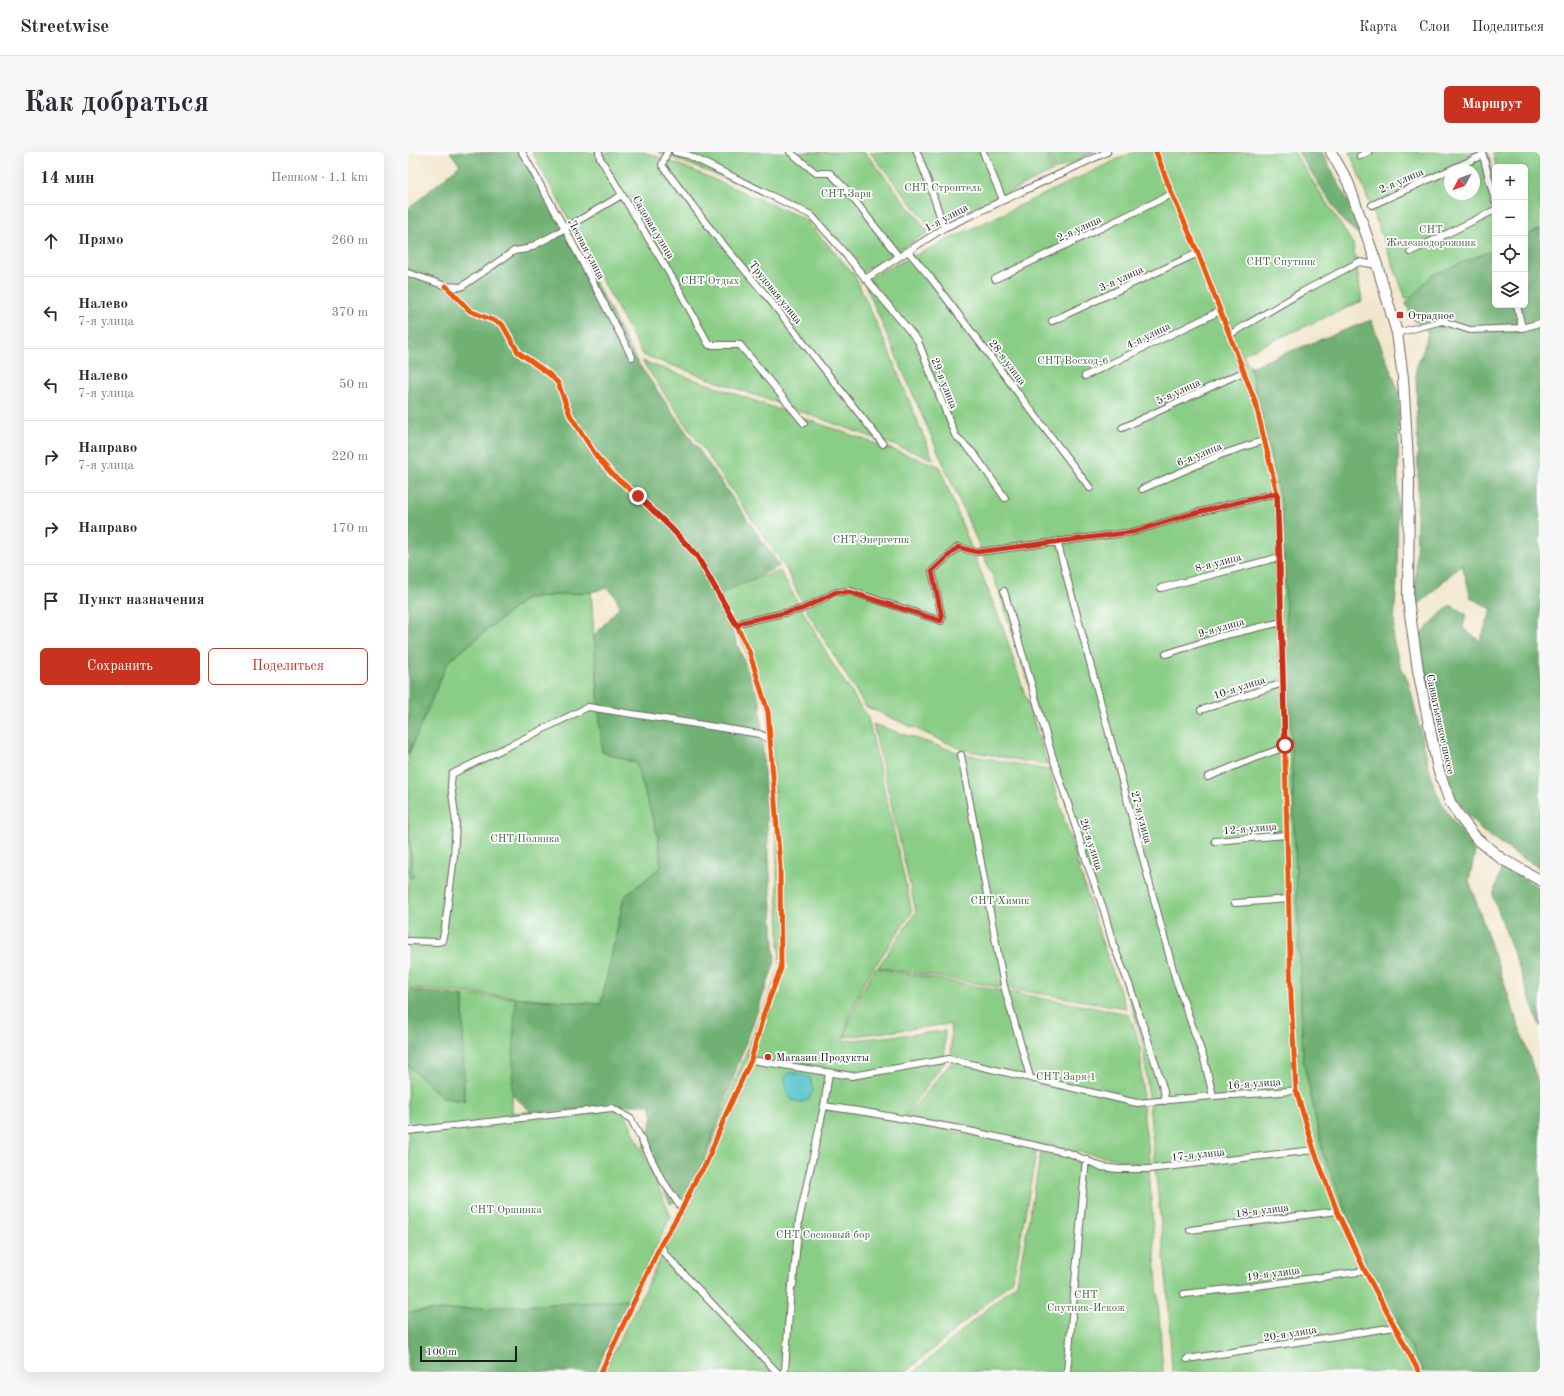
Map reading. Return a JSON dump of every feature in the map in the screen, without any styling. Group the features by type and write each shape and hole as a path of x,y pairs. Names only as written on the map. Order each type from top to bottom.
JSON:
{"main road":[{"name":"Савватьевское шоссе","path":"1331,152 1348,182 1377,265 1397,333 1405,409 1409,476 1408,600 1418,670 1440,778 1460,817 1483,844 1502,860 1540,880"}],"street":[{"name":"Лесная улица","path":"522,152 565,229 632,357"},
{"name":"Садовая улица","path":"599,152 600,158 677,286 709,345 740,345 804,423"},
{"name":"Трудовая улица","path":"668,152 662,165 712,231 769,299 882,444"},
{"name":"29-я улица","path":"675,152 688,155 811,215 918,341 955,435 975,455 1006,498"},
{"path":"790,152 816,173 830,173 844,187 899,257"},
{"path":"917,152 944,228"},
{"path":"983,152 1003,200"},
{"name":"1-я улица","path":"864,278 944,228 1107,152"},
{"path":"1156,152 1172,194 1198,253 1255,401 1277,493 1282,622 1291,997 1296,1090 1314,1150 1337,1211 1365,1271 1419,1372"},
{"path":"1360,156 1368,152"},
{"path":"1483,153 1495,200"},
{"name":"2-я улица","path":"1372,205 1483,153"},
{"name":"2-я улица","path":"995,279 1172,194"},
{"path":"408,273 446,286 461,287 514,251 527,249 565,229 622,195"},
{"path":"1410,252 1492,211"},
{"name":"28-я улица","path":"908,251 930,277 1090,488"},
{"name":"3-я улица","path":"1052,322 1198,253"},
{"path":"1229,335 1358,262 1377,265"},
{"path":"446,286 470,311 502,324 518,352 549,374 558,383 570,415 597,457 614,476 638,496 671,528 697,556 737,626 749,651 768,712 780,867 781,968 764,1013 751,1060 726,1114 706,1164 696,1179 682,1209 661,1244 601,1372"},
{"path":"1518,308 1522,328"},
{"name":"4-я улица","path":"1085,376 1220,311"},
{"path":"1397,333 1442,321 1470,330 1522,328 1540,323"},
{"name":"5-я улица","path":"1122,428 1243,372"},
{"name":"6-я улица","path":"1142,489 1220,455 1264,440"},
{"path":"737,626 743,622 802,609 836,592 850,592 941,621 942,617 932,571 958,547 977,552 1133,532 1191,514 1277,493"},
{"name":"27-я улица","path":"1058,541 1175,976 1204,1059 1213,1096"},
{"name":"8-я улица","path":"1161,588 1280,557"},
{"name":"26-я улица","path":"1004,591 1052,755 1104,911 1113,944 1129,984 1147,1037 1164,1092 1165,1101"},
{"name":"9-я улица","path":"1166,654 1222,636 1282,622"},
{"name":"10-я улица","path":"1201,710 1283,683"},
{"path":"408,941 442,941 454,856 456,823 451,785 452,774 588,706 760,734 770,740"},
{"path":"1208,777 1252,758 1280,749 1285,745"},
{"path":"961,755 1004,986 1030,1077"},
{"name":"12-я улица","path":"1215,841 1287,835"},
{"path":"1235,903 1289,899"},
{"name":"16-я улица","path":"751,1060 852,1076 949,1058 1137,1103 1213,1096 1276,1093 1296,1090"},
{"path":"783,1372 785,1370 791,1286 793,1285 799,1220 824,1106 829,1073"},
{"name":"17-я улица","path":"824,1106 865,1112 960,1130 1069,1153 1102,1167 1118,1169 1149,1169 1314,1150"},
{"path":"408,1131 612,1108 631,1119 661,1178 682,1209"},
{"path":"1067,1372 1086,1159"},
{"name":"18-я улица","path":"1190,1230 1337,1211"},
{"path":"661,1244 664,1253 777,1372"},
{"name":"19-я улица","path":"1184,1294 1257,1286 1365,1271"},
{"name":"20-я улица","path":"1187,1359 1395,1327"}],"green space":[{"path":"450,152 522,152 556,207 636,360 780,566 718,595 760,702 775,962 702,1164 686,1197 670,1204 643,1147 653,1118 650,1104 531,1112 512,1094 515,998 601,1004 624,897 661,867 658,836 636,763 602,752 594,636 620,606 615,596 607,588 591,592 526,598 448,662 408,755 408,209 460,165"},
{"name":"СНТ Отдых","path":"532,152 644,152 685,167 805,219 854,274 888,349 933,459 643,355"},
{"name":"СНТ Заря","path":"658,152 865,152 929,232 861,273 802,209"},
{"name":"СНТ Строитель","path":"870,152 1046,152 1053,171 933,230"},
{"path":"1048,152 1095,152 1055,170"},
{"name":"СНТ Восход-6","path":"1133,152 1294,152 1353,244 1362,301 1243,354 1250,367 1282,507 1303,1059 1323,1153 1371,1275 1424,1372 1172,1372 1168,1297 1143,1042 999,591 863,280"},
{"path":"1298,152 1322,152 1355,214 1359,235 1342,220"},
{"name":"СНТ Железнодорожник","path":"1350,152 1488,152 1492,169 1492,257 1406,299"},
{"path":"1493,152 1540,152 1540,236 1528,241 1528,164 1495,164"},
{"path":"1540,229 1540,868 1519,856 1481,830 1456,800 1437,738 1419,635 1450,605 1466,614 1463,628 1480,641 1492,609 1471,598 1462,564 1415,608 1418,476 1416,369 1428,332 1412,319 1406,303 1432,275 1492,250 1492,308 1528,308 1528,235"},
{"path":"1371,320 1399,392 1397,578 1393,640 1400,664 1409,684 1437,794 1446,810 1475,852 1469,881 1540,1088 1540,1372 1424,1372 1371,1275 1323,1153 1303,1059 1282,507 1250,367"},
{"name":"СНТ Энергетик","path":"642,361 939,466 1003,628 1048,765 963,750 865,706 805,608 785,567"},
{"name":"СНТ Сосновый бор","path":"780,571 834,666 868,718 912,912 864,982 851,1011 843,1041 945,1031 944,1063 901,1120 1037,1148 1013,1280 906,1372 610,1372 606,1367 679,1221 780,969 772,709 719,590"},
{"name":"СНТ Полянка","path":"591,592 602,752 636,763 658,836 661,867 624,897 601,1004 408,988 408,877 413,877 408,817 408,755 448,662 527,598"},
{"name":"СНТ Химик","path":"873,724 963,754 1049,770 1101,939 1126,1008 878,967 916,912"},
{"path":"408,817 413,877 408,877"},
{"path":"1502,866 1540,888 1540,1027 1493,896"},
{"name":"СНТ Заря 1","path":"876,968 1129,1014 1140,1045 1144,1119 1151,1166 904,1118 952,1062 950,1024 845,1037 858,1001"},
{"path":"408,990 463,995 464,1101 443,1098 408,1065"},
{"name":"СНТ Оршинка","path":"463,995 515,998 512,1113 622,1106 671,1216 630,1300 408,1312 408,1065 443,1098 464,1101"},
{"name":"СНТ Спутник-Искож","path":"1041,1153 1149,1169 1163,1372 914,1372 1017,1283"},
{"path":"630,1300 595,1372 408,1372 408,1312"}],"water":[{"path":"791,1072 810,1077 813,1090 808,1100 802,1102 792,1100 785,1088 785,1077"}],"cycle path":[{"path":"1156,152 1172,194 1198,253 1255,401 1277,493 1280,557 1291,997 1296,1090 1314,1150 1337,1211 1365,1271 1419,1372"},
{"path":"446,286 470,311 502,324 518,352 549,374 558,383 570,415 597,457 614,476 638,496 671,528 697,556 737,626 749,651 768,712 780,867 781,968 764,1013 751,1060 726,1114 706,1164 696,1179 682,1209 661,1244 601,1372"}],"place":[{"name":"Отрадное","path":"1400,315"},
{"name":"Магазин Продукты","path":"768,1057"}],"route":[{"path":"638,496 697,556 737,626 743,622 802,609 833,595 836,592 850,592 941,621 942,617 932,571 958,547 977,552 1133,532 1191,514 1277,493 1285,745"}],"park label":[{"name":"СНТ Спутник","path":"1281,261"}]}
